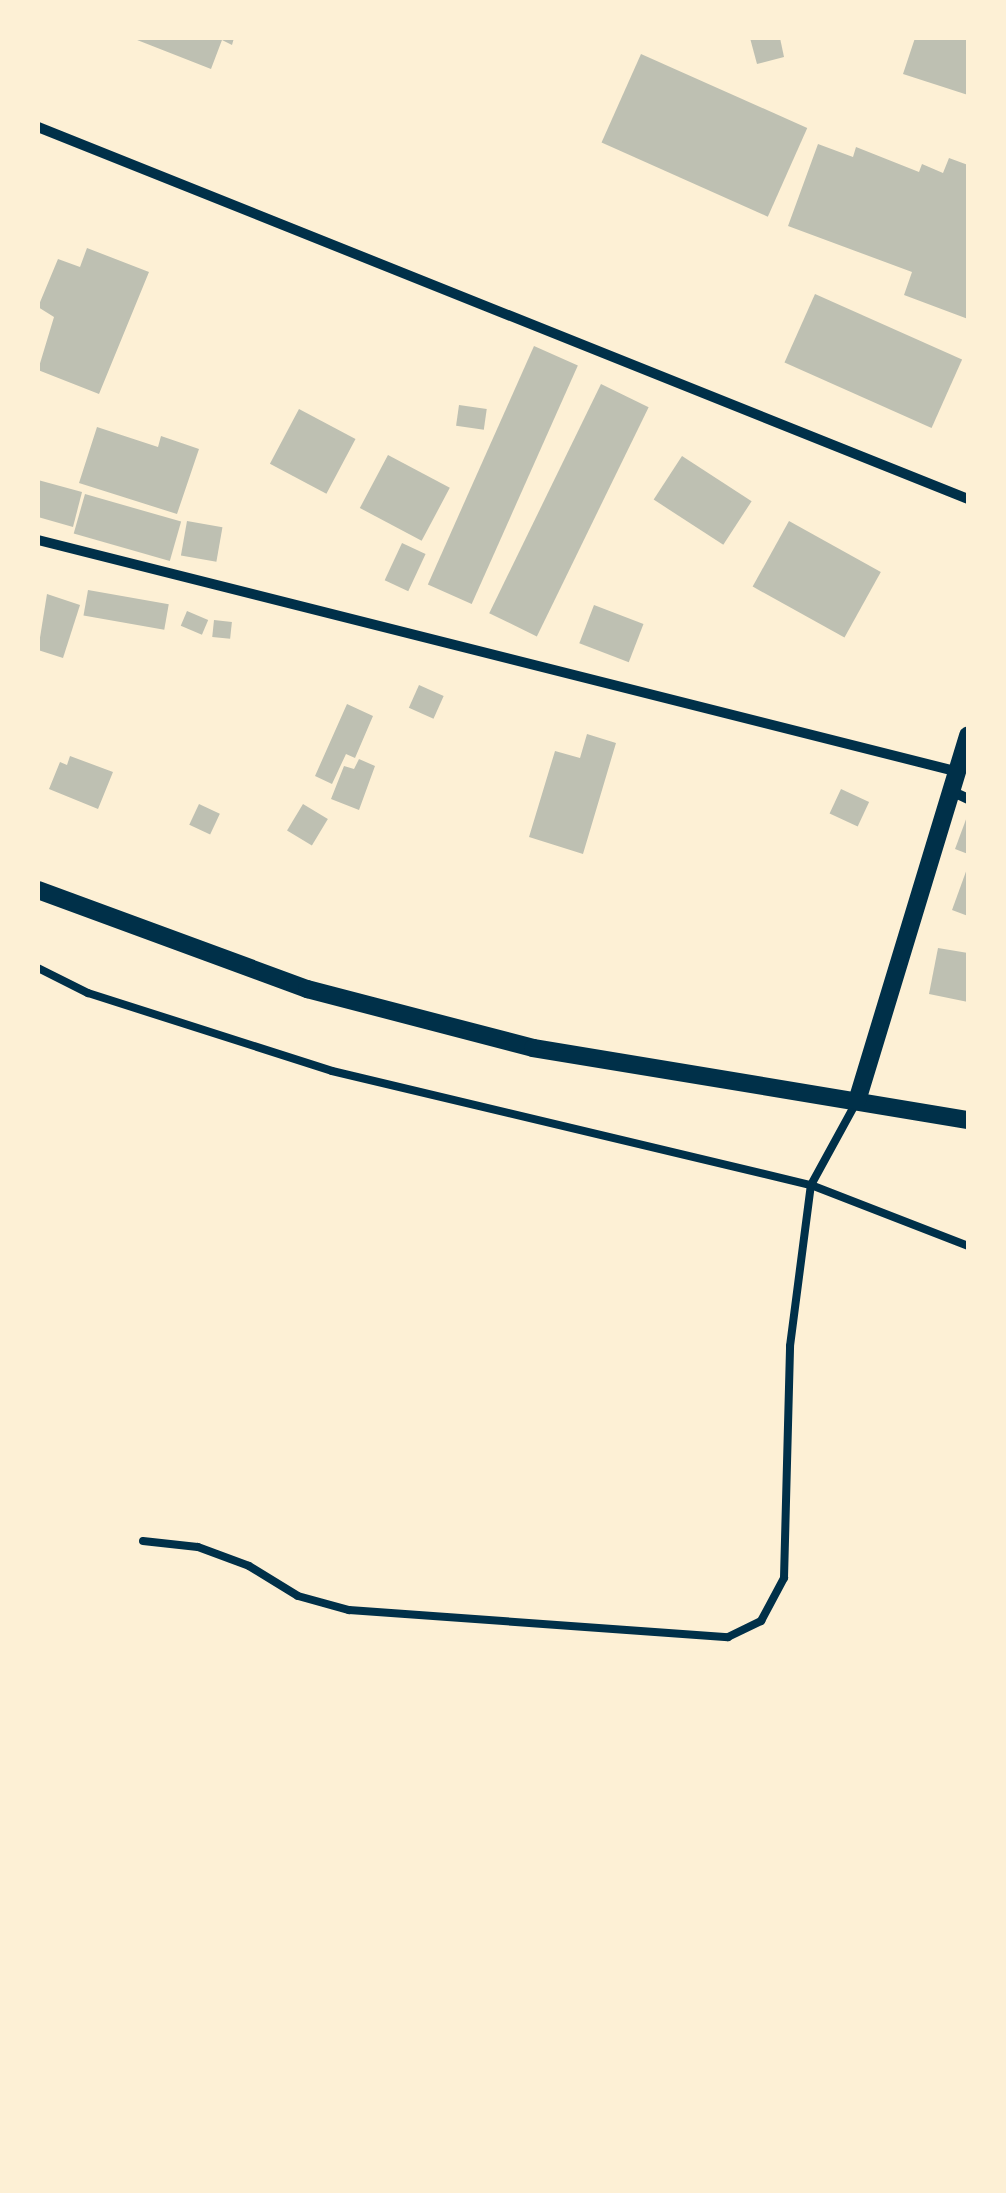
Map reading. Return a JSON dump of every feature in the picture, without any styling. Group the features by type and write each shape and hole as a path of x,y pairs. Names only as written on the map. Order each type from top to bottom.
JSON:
{"street":[{"path":"38,127 968,500"},
{"path":"38,540 955,770"},
{"path":"856,1101 948,790 968,735"},
{"path":"948,790 968,799"},
{"path":"38,890 307,989 514,1043 968,1120"}],"lane":[{"path":"38,968 88,993 332,1070 811,1185 968,1246"},
{"path":"143,1542 198,1547 249,1566 298,1596 348,1610 728,1637 761,1622 784,1578 790,1346 811,1185 856,1101"}],"building":[{"path":"132,38 234,38 232,45 222,40 211,69"},
{"path":"750,38 780,38 784,57 757,64"},
{"path":"915,38 968,38 968,95 903,74"},
{"path":"641,54 807,128 768,217 602,143"},
{"path":"818,144 853,157 856,147 919,172 922,164 943,173 949,158 968,165 968,319 904,295 912,272 788,226"},
{"path":"87,248 149,272 99,394 38,370 54,317 38,307 58,259 80,267"},
{"path":"815,294 962,359 932,428 784,363"},
{"path":"534,346 578,366 472,604 428,584"},
{"path":"601,384 649,407 537,636 489,613"},
{"path":"459,405 487,409 484,430 456,426"},
{"path":"299,409 356,439 326,494 270,464"},
{"path":"97,427 158,447 161,436 199,449 177,514 79,483"},
{"path":"388,455 450,488 422,541 360,508"},
{"path":"682,456 752,501 723,545 654,500"},
{"path":"38,480 82,492 73,527 38,517"},
{"path":"85,494 181,522 170,561 74,533"},
{"path":"187,521 222,527 216,562 181,555"},
{"path":"789,521 881,572 844,638 753,587"},
{"path":"402,543 426,554 408,591 385,580"},
{"path":"88,590 169,604 164,630 83,616"},
{"path":"47,594 80,605 63,658 38,650"},
{"path":"594,605 643,624 629,662 579,643"},
{"path":"187,611 208,620 202,635 181,626"},
{"path":"214,620 232,622 230,639 212,637"},
{"path":"419,685 444,696 433,719 409,708"},
{"path":"347,704 373,716 355,758 346,754 332,784 315,776"},
{"path":"587,734 616,743 583,854 529,837 555,751 580,758"},
{"path":"70,756 113,772 98,809 49,789 60,762 67,765"},
{"path":"359,759 375,766 359,810 331,799 344,766 354,769"},
{"path":"841,789 869,802 858,827 830,813"},
{"path":"199,804 220,814 210,835 189,825"},
{"path":"303,804 328,819 312,846 287,831"},
{"path":"968,814 968,854 955,849"},
{"path":"968,866 968,916 952,910"},
{"path":"938,948 968,953 968,1002 929,994"}]}
